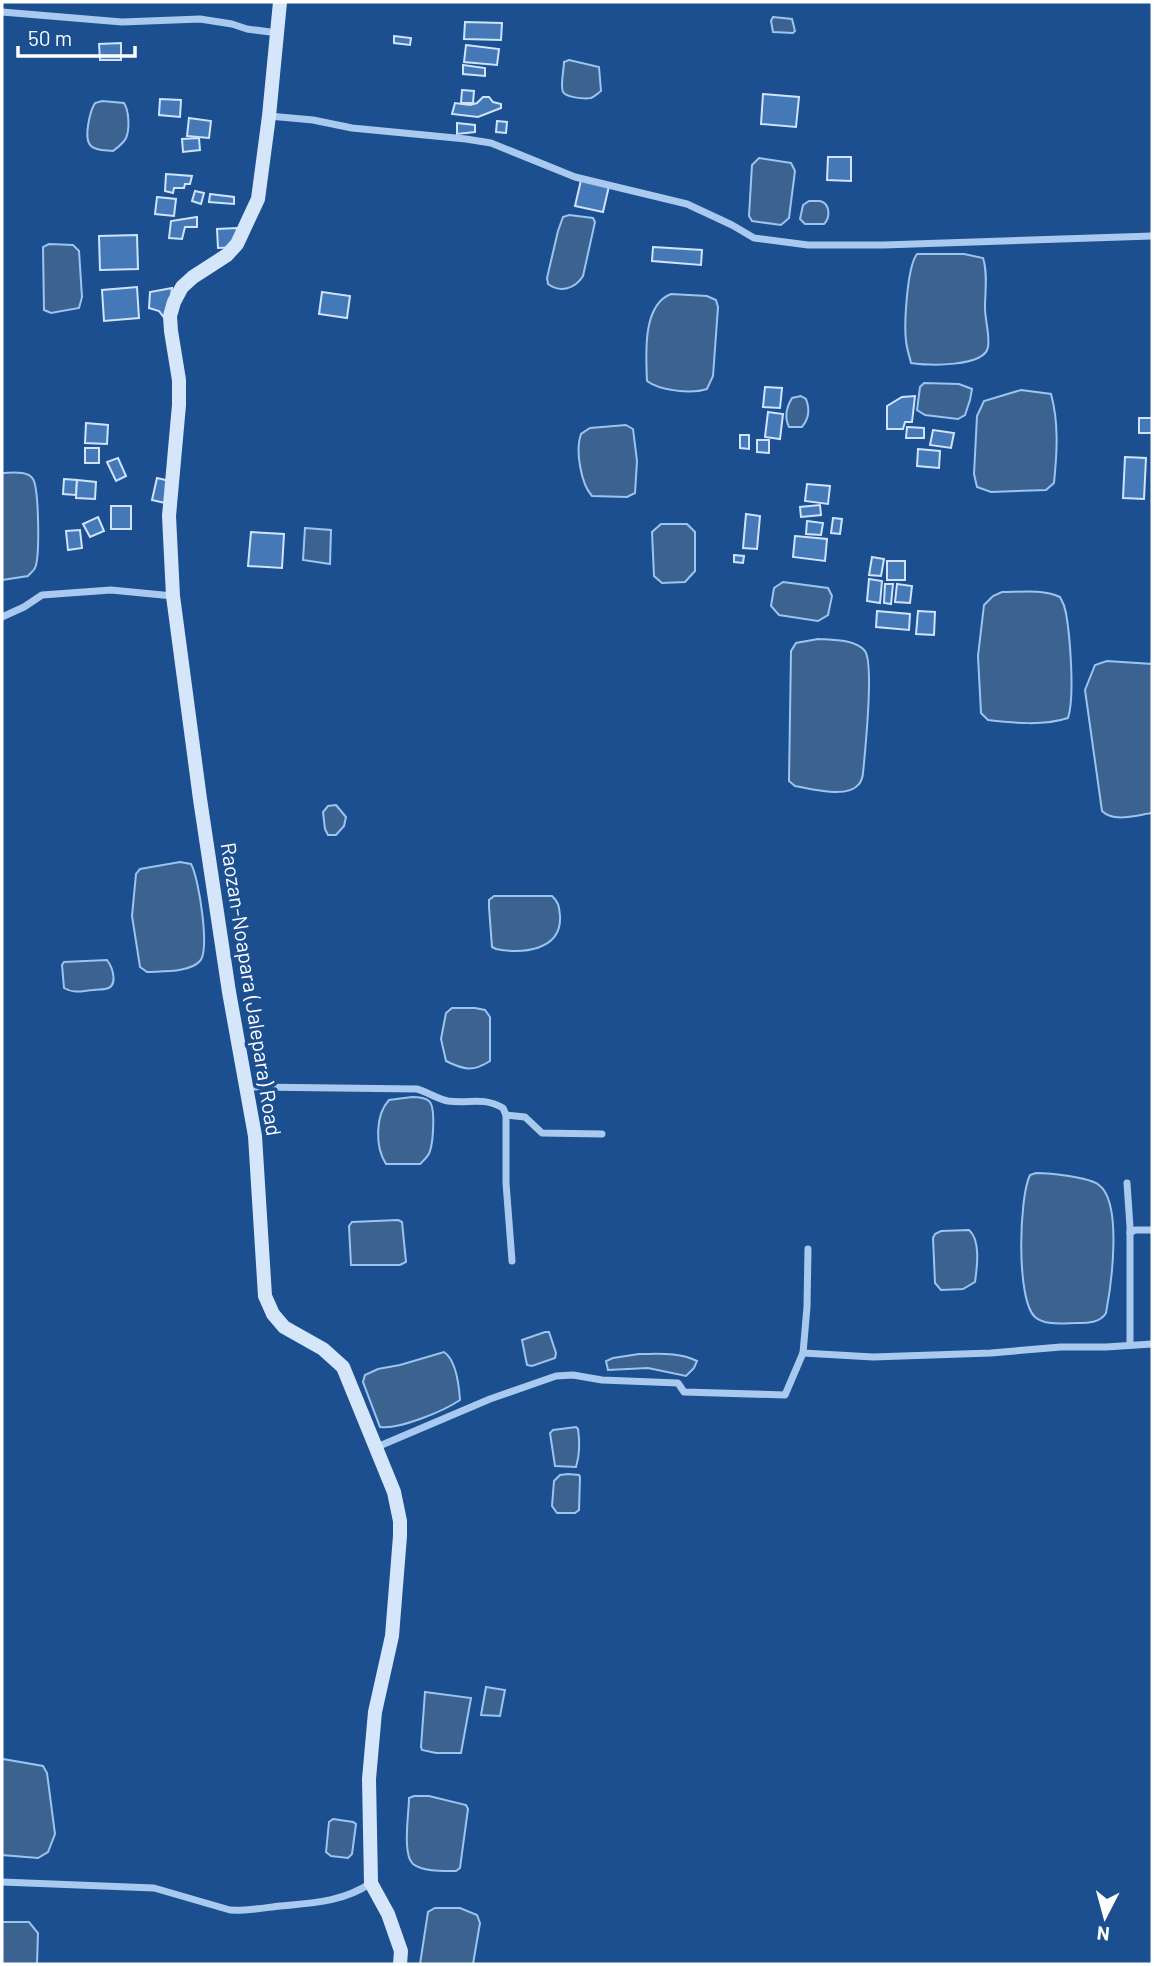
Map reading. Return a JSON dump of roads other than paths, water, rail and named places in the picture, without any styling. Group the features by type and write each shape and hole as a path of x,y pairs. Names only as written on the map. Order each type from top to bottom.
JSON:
{"main road":[{"name":"Raozan-Noapara (Jalepara) Road","path":"280,2 258,199 237,244 227,255 182,287 170,316 179,380 169,516 173,596 229,992 255,1136 263,1281 267,1305 284,1327 323,1349 343,1367 394,1492 400,1521 392,1636 375,1712 369,1779 371,1883 388,1914 401,1951 400,1964"}],"street":[{"path":"2,12 122,22 200,19 278,33"},
{"path":"269,116 491,144 575,177 687,204 754,238 767,240 808,245 884,245 1152,236"},
{"path":"2,617 42,595 111,590 173,596"},
{"path":"246,1087 417,1089 450,1101 490,1101 503,1108 506,1115 506,1183 512,1261"},
{"path":"506,1115 524,1117 542,1133 602,1134"},
{"path":"1127,1182 1130,1345"},
{"path":"1129,1233 1135,1230 1152,1230"},
{"path":"377,1447 490,1399 556,1376 678,1383 684,1392 785,1395 803,1353 808,1249"},
{"path":"803,1353 873,1357 1152,1344"},
{"path":"2,1882 154,1888 230,1910 243,1911 314,1905 359,1891 371,1883"}],"water":[{"path":"773,17 792,19 795,31 773,32"},
{"path":"569,60 599,67 601,91 591,98 565,94 562,89 564,62"},
{"path":"95,103 124,103 127,111 126,138 113,151 93,148 89,142 88,125 93,107"},
{"path":"759,158 791,163 795,171 789,218 781,225 752,221 749,216 752,165"},
{"path":"809,201 820,201 828,208 824,224 805,224 800,219 803,205"},
{"path":"569,215 593,218 595,222 583,276 572,287 562,289 548,284 547,278 558,231 563,217"},
{"path":"49,244 73,245 79,251 82,297 79,308 51,313 44,310 43,247"},
{"path":"917,254 964,254 983,258 988,342 984,354 967,362 954,364 911,363 907,349 906,313 908,284"},
{"path":"671,294 707,296 716,300 718,307 713,376 707,389 676,391 647,381 650,320 662,300"},
{"path":"924,383 959,384 972,389 965,415 958,419 925,415 917,410 920,387"},
{"path":"1021,390 1051,394 1056,427 1054,483 1046,490 991,492 977,487 974,474 977,416 984,401"},
{"path":"801,396 807,403 806,420 802,427 789,427 786,416 788,405 792,398"},
{"path":"626,425 633,429 637,461 635,493 627,497 592,496 580,466 581,434 590,428"},
{"path":"2,473 23,473 33,479 37,496 38,538 34,570 28,576 2,580"},
{"path":"661,524 687,524 695,532 695,571 685,582 662,583 654,576 652,532"},
{"path":"305,528 331,530 330,564 303,560"},
{"path":"783,582 828,588 832,596 828,615 818,621 779,615 771,606 774,588"},
{"path":"1002,592 1039,592 1060,597 1066,613 1070,651 1071,696 1068,718 1018,723 988,720 981,713 978,656 984,605"},
{"path":"818,639 855,644 865,651 868,659 868,709 863,774 859,784 847,791 810,789 795,786 789,781 791,651 796,643"},
{"path":"1107,661 1152,664 1152,813 1113,817 1102,811 1085,690 1095,665"},
{"path":"336,805 346,817 344,826 336,835 328,835 323,812 328,806"},
{"path":"180,862 191,864 197,884 204,929 203,954 200,961 189,968 147,972 140,967 132,916 136,874 140,869"},
{"path":"494,896 552,896 559,907 560,916 559,928 554,937 539,948 528,950 492,947 489,900"},
{"path":"107,960 114,977 109,988 78,992 64,988 64,962"},
{"path":"452,1008 485,1010 490,1017 490,1061 468,1068 446,1061 441,1039 446,1013"},
{"path":"412,1097 429,1101 433,1110 429,1153 420,1164 386,1164 378,1140 379,1122 384,1106 389,1100"},
{"path":"1036,1173 1094,1182 1106,1195 1113,1227 1112,1266 1106,1313 1097,1321 1050,1323 1035,1317 1029,1307 1022,1270 1023,1204 1030,1175"},
{"path":"352,1222 402,1222 406,1262 400,1265 351,1265 349,1226"},
{"path":"969,1230 977,1247 975,1282 963,1289 941,1290 935,1283 933,1238 941,1231"},
{"path":"549,1332 555,1358 532,1366 527,1365 522,1340"},
{"path":"444,1352 454,1367 460,1400 421,1419 398,1426 380,1427 363,1382 365,1375 378,1369"},
{"path":"639,1354 676,1355 697,1361 686,1376 648,1368 608,1370 606,1361"},
{"path":"576,1427 579,1443 576,1467 555,1466 550,1433 553,1430"},
{"path":"560,1475 580,1477 579,1510 575,1513 557,1513 552,1506 554,1481"},
{"path":"486,1687 505,1690 500,1716 481,1715"},
{"path":"425,1692 471,1698 461,1753 422,1750"},
{"path":"3,1759 43,1766 47,1773 55,1834 48,1852 38,1858 2,1855"},
{"path":"429,1796 466,1805 468,1809 460,1868 456,1871 422,1868 413,1864 410,1859 407,1843 409,1798"},
{"path":"333,1819 356,1824 352,1854 348,1858 331,1856 326,1852 329,1822"},
{"path":"435,1908 460,1908 477,1915 480,1923 473,1964 420,1964 428,1912"},
{"path":"2,1922 29,1922 38,1933 37,1964 2,1964"}]}
